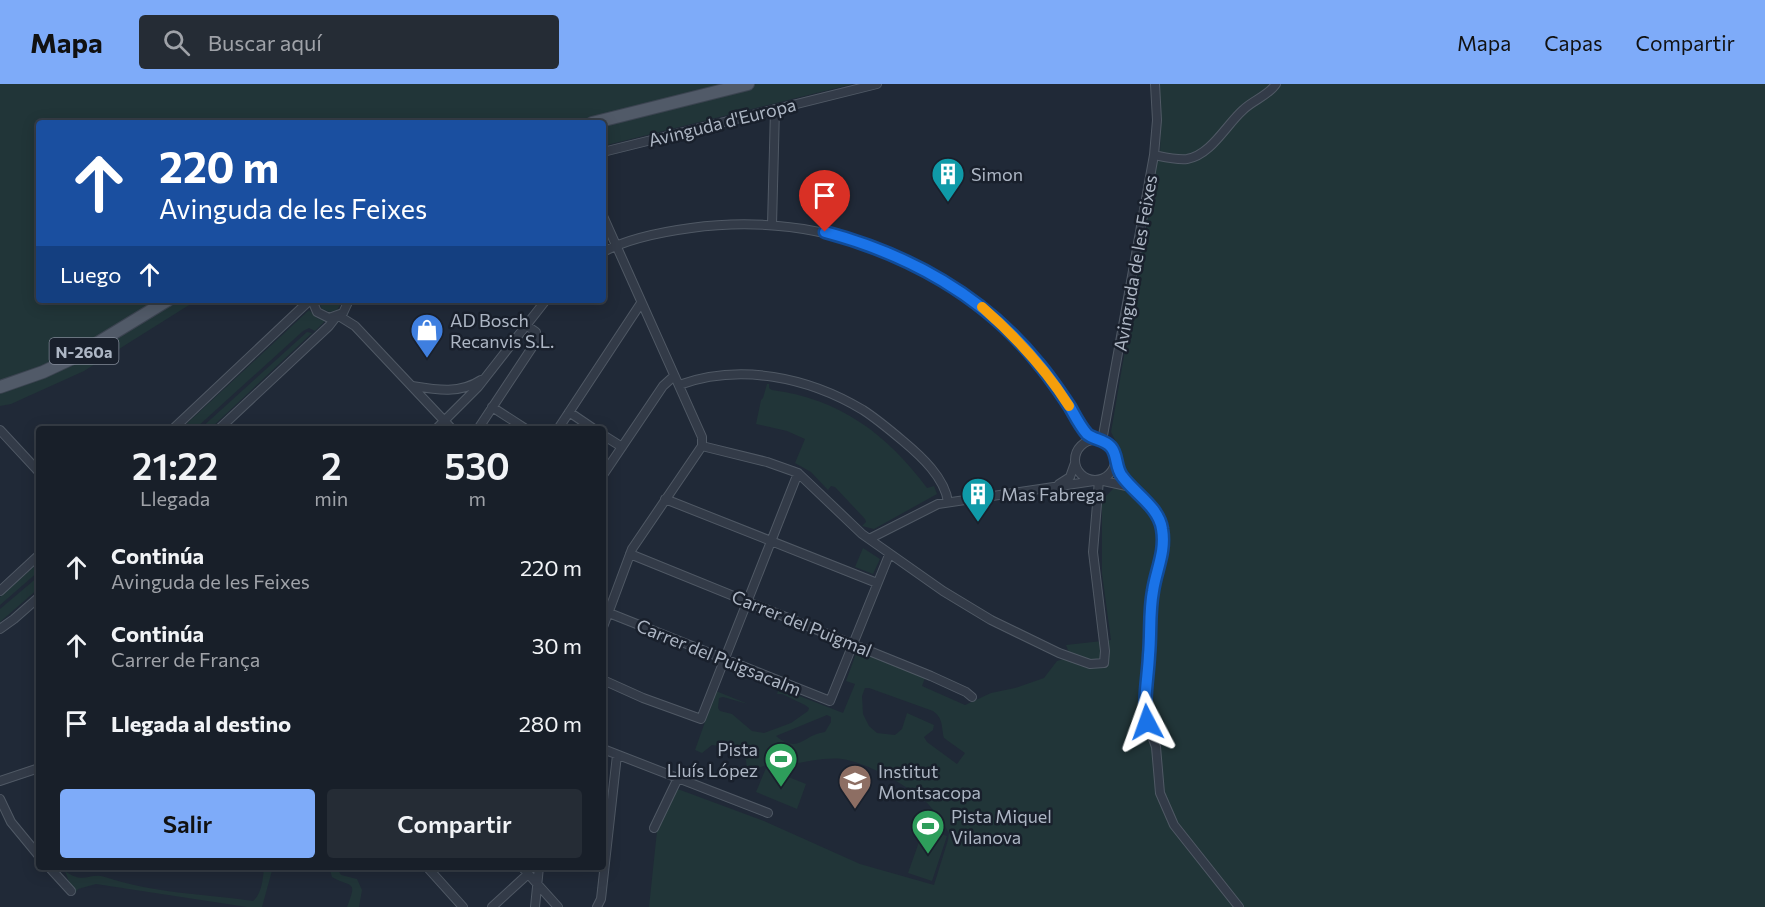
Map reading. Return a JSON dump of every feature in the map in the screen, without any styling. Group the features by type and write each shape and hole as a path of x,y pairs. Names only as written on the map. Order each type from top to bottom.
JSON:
{"main road":[{"path":"604,120 748,84"},
{"name":"N-260a","path":"0,387 43,372 73,358 162,303"}],"street":[{"name":"Avinguda d'Europa","path":"606,151 877,84"},
{"name":"Avinguda de les Feixes","path":"1099,440 1154,155 1157,120 1155,84"},
{"path":"1154,155 1183,159 1202,152 1244,108 1269,92 1276,84"},
{"path":"772,225 775,109"},
{"path":"606,222 702,436 702,446 630,554 606,620"},
{"path":"606,251 640,238 682,229 721,225 772,225 825,232 857,240 913,264 952,286 974,301 1024,346 1048,374 1085,431 1107,443 1114,452 1119,471 1161,522 1162,556 1152,596 1150,654 1144,699 1147,722 1156,747 1160,793 1174,825 1239,907"},
{"path":"176,426 308,303"},
{"path":"312,303 317,312 329,318 337,316 355,326 449,426"},
{"path":"222,426 330,326 350,303"},
{"path":"350,303 355,326"},
{"path":"439,426 487,376 544,303"},
{"path":"560,426 641,303"},
{"path":"480,426 535,343 536,332 526,325"},
{"path":"679,385 709,376 753,374 775,376 844,400 874,418 916,452 938,478 947,493 948,502"},
{"path":"412,386 441,391 454,390 469,386 487,376"},
{"path":"606,471 663,386 674,376"},
{"path":"492,407 521,426"},
{"path":"569,412 590,426"},
{"path":"1053,486 1063,483 1070,477 1075,464 1080,434 1075,415"},
{"path":"0,429 36,469"},
{"path":"606,437 622,447"},
{"path":"1078,447 1086,441 1099,440"},
{"path":"702,446 798,473 855,529 889,555 961,603 1059,653 1090,664 1104,663 1105,651 1093,552 1097,480"},
{"path":"869,539 926,508 948,502 1097,480 1110,474 1115,462"},
{"path":"1075,464 1079,473 1084,477 1131,487"},
{"path":"606,681 643,698 701,719 798,473"},
{"path":"665,499 878,583"},
{"name":"Carrer del Puigmal","path":"630,554 931,676 972,697"},
{"path":"853,645 889,555"},
{"path":"0,591 36,558"},
{"path":"0,629 36,600"},
{"name":"Carrer del Puigsacalm","path":"609,613 830,701 853,645"},
{"path":"606,750 768,813"},
{"path":"606,848 617,755"},
{"path":"0,780 36,769"},
{"path":"654,828 678,778"},
{"path":"0,798 11,822 36,852"},
{"path":"52,870 71,891"},
{"path":"430,870 463,907"},
{"path":"492,907 525,870 558,907"},
{"path":"535,907 539,870"},
{"path":"597,907 603,870"}],"green space":[{"path":"0,84 853,84 606,145 606,120 36,120 36,303 192,303 84,371 11,404 0,406"},
{"path":"1158,84 1765,84 1765,907 649,907 657,831 675,788 764,821 860,864 934,885 948,840 949,833 924,800 896,781 852,761 830,759 768,765 752,772 747,770 746,760 734,748 712,745 702,753 695,750 716,691 748,704 719,698 720,711 732,714 752,731 764,733 791,723 809,708 782,694 777,694 779,688 843,713 855,684 846,681 857,651 925,678 922,686 965,705 991,693 1044,678 1057,661 1067,658 1069,653 1066,645 1111,640 1102,574 1102,505 1106,496 1123,479 1121,452 1111,432 1157,163 1160,159 1161,105","holes":["865,688 937,714 941,720 944,738 965,753 957,764 927,742 924,737 933,730 934,725 907,713 902,729 895,735 877,733 869,726 863,714 862,696","827,715 831,717 831,722 825,732 801,742 790,744 776,736"]},
{"path":"319,303 341,303 337,310 330,312 322,309"},
{"path":"309,310 317,318 325,321 315,331 309,328 303,331 198,426 184,426"},
{"path":"307,332 312,333 213,426 203,426"},
{"path":"767,384 772,390 819,402 860,422 895,451 927,488 934,486 937,494 874,529 862,526 866,522 865,519 835,487 831,486 828,490 811,472 795,463 805,439 787,431 756,424"},
{"path":"863,548 880,559 873,574 855,567"},
{"path":"36,565 36,574 0,605 0,597"},
{"path":"36,579 36,591 0,622 0,609"},
{"name":"Pista Lluís López","path":"766,768 806,784 797,809 756,792"},
{"name":"Pista Miquel Vilanova","path":"924,828 947,836 932,881 908,873"},
{"path":"264,870 272,870 262,907 247,907 96,884 78,889 74,895 65,871 82,878 99,876 141,887 253,901 260,890"},
{"path":"330,870 338,870 341,875 357,879 362,890 359,907 347,907 352,892 351,886 332,877"}],"slow traffic":[{"path":"982,307 1024,346 1048,374 1069,406"}],"place":[{"name":"Simon","path":"948,203"},
{"name":"AD Bosch Recanvis S.L.","path":"427,359"},
{"name":"Mas Fabrega","path":"978,523"},
{"name":"Pista Lluís López","path":"781,788"},
{"name":"Institut Montsacopa","path":"855,810"},
{"name":"Pista Miquel Vilanova","path":"928,855"}],"route":[{"path":"825,232 857,240 886,251 933,274 974,301 1024,346 1048,374 1089,436 1111,447 1122,476 1156,514 1161,522 1163,548 1152,596 1150,654 1144,699 1147,722"}]}
